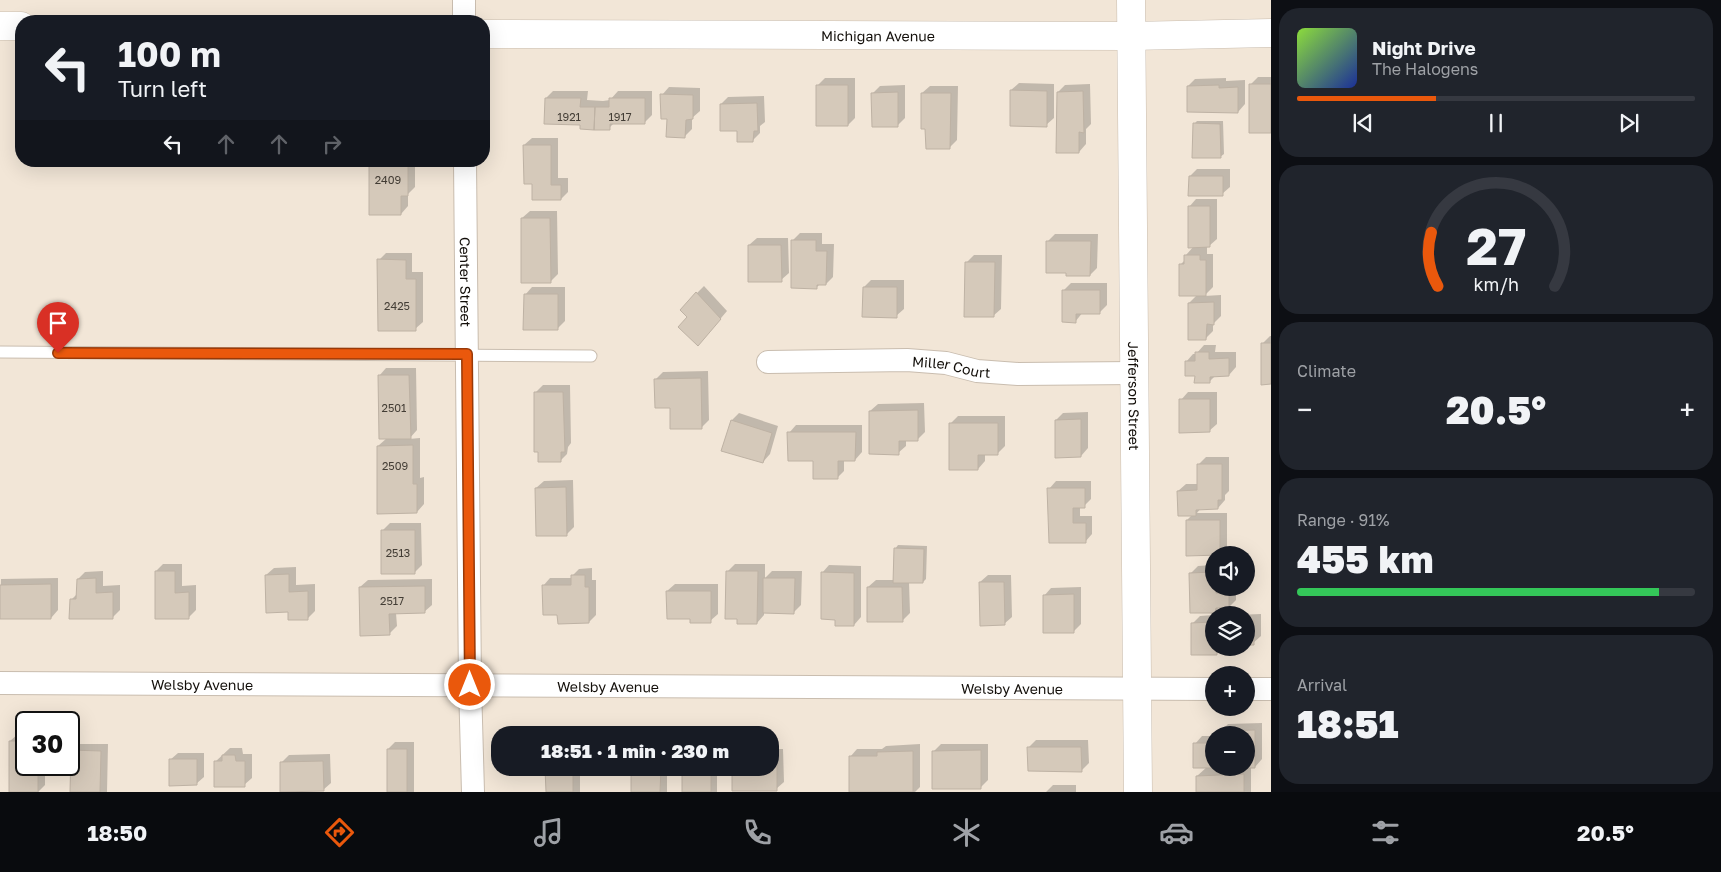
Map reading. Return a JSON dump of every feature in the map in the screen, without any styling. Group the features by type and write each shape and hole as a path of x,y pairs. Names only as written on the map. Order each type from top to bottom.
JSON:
{"street":[{"path":"464,0 464,15"},
{"name":"Jefferson Street","path":"1131,0 1138,792"},
{"path":"0,26 15,26"},
{"name":"Michigan Avenue","path":"490,34 1131,36 1271,33"},
{"name":"Center Street","path":"465,167 470,685 473,792"},
{"name":"Miller Court","path":"768,362 908,360 946,363 977,371 1018,374 1135,373"},
{"name":"Welsby Avenue","path":"0,683 1205,689"},
{"path":"1255,689 1271,688"}],"lane":[{"path":"0,352 591,356"}],"building":[{"path":"1249,84 1271,84 1271,133 1249,133"},
{"path":"816,85 848,85 848,126 816,126"},
{"path":"1219,85 1219,88 1238,87 1238,113 1187,112 1187,86"},
{"path":"1010,90 1047,91 1047,127 1010,126"},
{"path":"1083,91 1084,133 1079,132 1079,153 1056,153 1057,92"},
{"path":"898,92 898,127 872,127 871,93"},
{"path":"921,93 951,93 950,149 926,149 925,129 921,129"},
{"path":"660,94 693,95 693,119 686,120 685,138 666,137 667,119 661,119"},
{"path":"545,98 581,98 580,107 595,107 594,130 580,129 580,125 544,124"},
{"path":"609,98 645,98 645,124 610,124 610,130 594,130 595,107 609,107"},
{"path":"757,103 758,131 754,131 753,142 737,142 737,131 720,131 720,104"},
{"path":"1193,123 1220,124 1221,158 1192,158"},
{"path":"523,145 551,145 551,185 561,185 561,200 532,200 532,184 524,184"},
{"path":"369,167 408,167 408,196 401,196 401,215 369,215"},
{"path":"1189,176 1223,176 1223,196 1188,196"},
{"path":"1188,206 1210,206 1210,247 1188,248"},
{"path":"521,218 550,218 551,283 521,283"},
{"path":"791,240 816,240 816,251 827,251 826,285 817,285 817,289 791,288"},
{"path":"1046,241 1091,241 1090,276 1066,276 1066,273 1046,273"},
{"path":"748,245 781,245 782,282 748,282"},
{"path":"1184,255 1200,255 1200,260 1206,260 1206,296 1179,296 1179,264 1184,264"},
{"path":"377,259 406,260 406,279 416,279 416,331 378,331"},
{"path":"965,262 995,262 994,317 964,317"},
{"path":"863,287 897,287 897,318 862,317"},
{"path":"1062,290 1100,290 1100,314 1076,314 1076,323 1062,322"},
{"path":"696,292 721,319 698,346 678,327 687,317 680,310"},
{"path":"524,294 558,294 558,330 523,330"},
{"path":"1214,302 1214,325 1207,324 1206,340 1188,340 1188,303"},
{"path":"1261,343 1271,343 1271,384 1261,385"},
{"path":"1195,352 1209,352 1209,359 1229,358 1229,376 1210,377 1210,383 1194,383 1195,376 1185,376 1185,361 1195,361"},
{"path":"378,375 409,375 411,439 379,439"},
{"path":"701,378 702,429 670,429 670,408 655,408 654,379"},
{"path":"534,392 563,392 565,452 561,452 561,462 538,462 538,452 534,452"},
{"path":"1179,399 1210,399 1210,432 1179,433"},
{"path":"918,410 918,441 899,441 899,455 869,454 869,411"},
{"path":"1081,419 1081,457 1055,458 1055,420"},
{"path":"731,420 772,433 763,463 721,451"},
{"path":"949,423 998,423 998,455 978,455 978,470 949,470"},
{"path":"787,432 856,432 855,461 838,461 838,479 813,479 813,461 788,461"},
{"path":"413,445 413,484 417,484 417,513 377,514 377,446"},
{"path":"1197,464 1222,464 1222,500 1218,500 1218,509 1196,510 1196,516 1178,516 1177,491 1197,490"},
{"path":"566,487 567,536 536,536 535,488"},
{"path":"1047,488 1085,488 1085,508 1073,508 1073,523 1086,523 1086,543 1049,543"},
{"path":"1186,520 1220,520 1220,546 1205,546 1205,555 1186,556"},
{"path":"381,530 415,530 415,574 381,574"},
{"path":"894,548 924,549 923,583 893,583"},
{"path":"155,571 175,571 175,593 189,592 189,619 155,619"},
{"path":"726,571 758,571 757,624 737,624 737,619 725,619"},
{"path":"821,572 854,573 854,626 835,626 835,620 821,619"},
{"path":"1205,572 1205,596 1229,596 1229,606 1205,606 1205,613 1190,613 1189,573"},
{"path":"289,574 289,592 308,591 308,620 288,620 288,612 266,613 265,575"},
{"path":"571,575 585,575 585,587 589,587 589,623 558,624 557,615 543,615 542,585 571,585"},
{"path":"96,578 96,593 113,592 113,619 69,619 70,599 76,599 77,579"},
{"path":"763,578 795,578 794,614 763,613"},
{"path":"979,582 1004,582 1005,625 980,626"},
{"path":"51,584 51,619 0,619 0,585"},
{"path":"425,586 425,613 389,614 390,635 360,636 359,587"},
{"path":"867,587 902,587 903,622 867,622"},
{"path":"666,591 711,591 711,623 690,623 690,619 667,619"},
{"path":"1074,594 1074,633 1043,633 1043,595"},
{"path":"1205,622 1205,655 1191,655 1191,623"},
{"path":"9,741 15,741 15,776 38,776 38,792 9,792"},
{"path":"1193,743 1205,743 1205,768 1193,768"},
{"path":"1027,747 1081,747 1082,772 1028,771"},
{"path":"387,749 407,749 407,792 387,792"},
{"path":"80,750 101,751 100,792 70,792 70,776 80,776"},
{"path":"981,750 981,789 932,789 932,751"},
{"path":"913,751 913,792 849,792 849,756 877,756 877,752"},
{"path":"222,755 235,755 236,761 245,761 245,787 214,787 214,761 222,761"},
{"path":"169,759 197,759 197,785 169,786"},
{"path":"323,761 324,791 280,792 280,762"},
{"path":"545,776 573,776 573,792 546,792"},
{"path":"631,776 661,776 660,792 631,792"},
{"path":"682,776 711,776 711,792 682,792"},
{"path":"732,776 777,776 777,791 732,791"},
{"path":"1196,776 1244,776 1244,792 1196,792"}],"route":[{"path":"58,353 467,354 470,685"}]}
